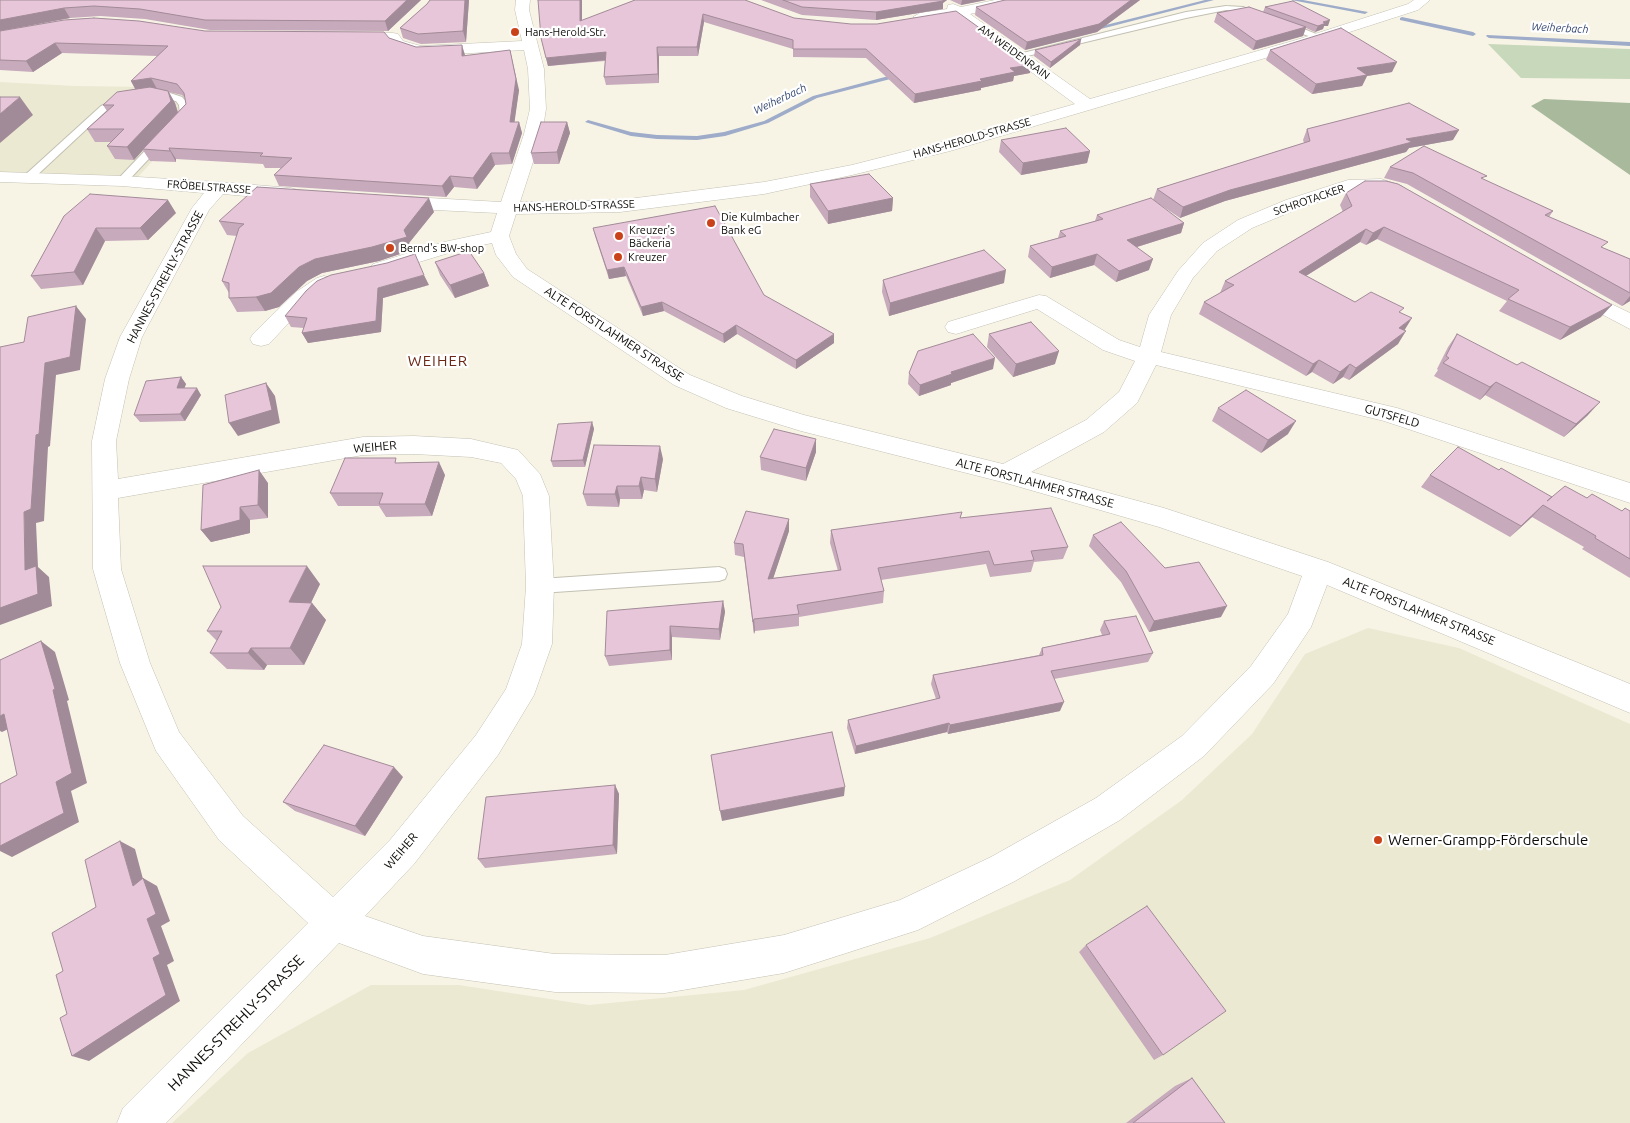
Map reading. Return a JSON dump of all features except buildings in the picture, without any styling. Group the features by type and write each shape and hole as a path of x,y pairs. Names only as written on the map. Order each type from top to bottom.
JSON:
{"street":[{"path":"261,339 315,286 349,275 384,268 451,246 499,236 507,208 534,134 538,108 536,69 522,10 523,0"},
{"name":"AM WEIDENRAIN","path":"942,0 1087,105"},
{"path":"909,19 957,12 1012,0"},
{"name":"HANS-HEROLD-STRASSE","path":"507,208 620,206 764,188 852,170 944,147 1320,37 1413,7 1423,0"},
{"path":"337,37 393,37 407,25"},
{"path":"393,37 398,44 420,51 530,45"},
{"name":"FRÖBELSTRASSE","path":"0,178 122,181 308,195"},
{"name":"SCHROTACKER","path":"1006,474 1095,426 1129,398 1148,357 1160,315 1184,275 1210,247 1246,224 1293,204 1348,186 1381,185 1411,197"},
{"name":"HANNES-STREHLY-STRASSE","path":"220,188 201,208 132,337 117,379 104,441 107,569 135,664 167,741 231,828 334,924 423,955 555,973 665,974 784,954 906,917 1003,869 1100,814 1193,746 1262,675 1301,619 1318,570"},
{"path":"376,201 507,208"},
{"name":"ALTE FORSTLAHMER STRASSE","path":"499,236 506,255 520,273 682,380 734,402 802,423 1006,474 1164,518 1318,570 1630,699"},
{"path":"1554,281 1630,322"},
{"path":"956,327 1039,301 1111,345 1148,357"},
{"name":"GUTSFELD","path":"1148,357 1195,366 1389,414 1630,493"},
{"name":"WEIHER","path":"104,491 363,446 414,445 471,448 509,456 527,474 536,496 540,586 536,644 519,695 486,745 402,852 334,924"},
{"name":"HANNES-STREHLY-STRASSE","path":"138,1123 334,924"}],"lane":[{"path":"1019,55 1186,15 1226,8 1240,9 1320,37"},
{"path":"29,178 104,108 115,102 128,97 158,94 179,99 184,105 185,115 122,181"},
{"path":"540,586 719,574"}],"shaded area":[{"path":"0,82 76,86 220,88 137,178 0,175"},
{"name":"Werner-Grampp-Förderschule","path":"1368,628 1459,648 1630,724 1630,1123 172,1123 248,1053 371,985 459,985 589,1005 744,990 930,938 1070,880 1182,800 1252,734 1305,654"}],"green space":[{"path":"1488,44 1630,49 1630,79 1521,78"},
{"path":"1544,99 1630,103 1630,175 1531,106"}],"waterway":[{"name":"Weiherbach","path":"1093,29 1211,0"},
{"name":"Weiherbach","path":"1294,0 1365,12"},
{"name":"Weiherbach","path":"1402,19 1473,34"},
{"name":"Weiherbach","path":"1489,36 1630,44"},
{"name":"Weiherbach","path":"588,122 631,134 657,137 697,138 725,134 766,122 815,97 900,75"}],"place":[{"name":"Hans-Herold-Str.","path":"515,32"},
{"name":"Die Kulmbacher Bank eG","path":"711,223"},
{"name":"Kreuzer's Bäckeria","path":"619,236"},
{"name":"Bernd's BW-shop","path":"390,248"},
{"name":"Kreuzer","path":"618,257"},
{"name":"Werner-Grampp-Förderschule","path":"1378,840"}],"district":[{"name":"WEIHER","path":"438,361"}]}
